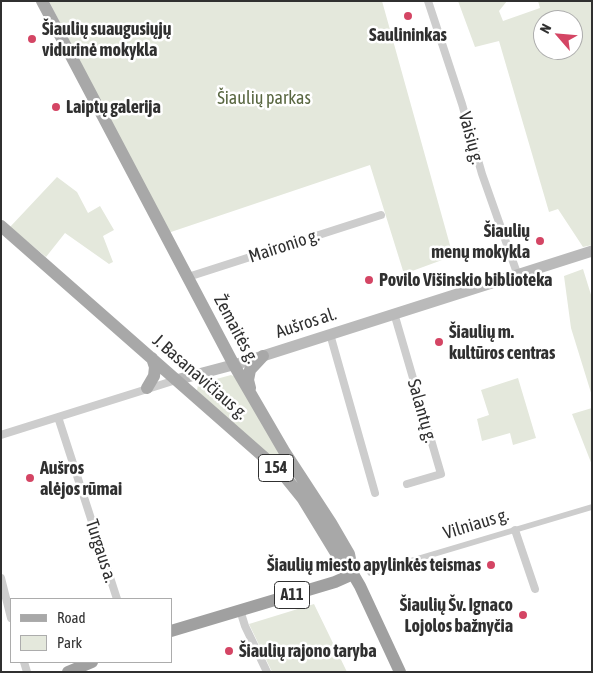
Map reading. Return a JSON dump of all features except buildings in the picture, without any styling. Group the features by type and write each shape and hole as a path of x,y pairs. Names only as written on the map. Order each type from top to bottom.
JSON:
{"highway":[{"name":"A11","path":"172,631 335,582 353,574"},
{"name":"Žemaitės g.","path":"353,574 400,672"},
{"path":"68,672 90,663"}],"main road":[{"name":"Žemaitės g.","path":"42,1 234,365 284,451 349,554 353,574"},
{"name":"J. Basanavičiaus g.","path":"1,226 282,473 303,499 339,558 353,574"},
{"name":"Aušros al.","path":"176,380 234,365 592,251"},
{"path":"252,396 248,380 250,370 263,356"},
{"path":"147,388 154,376 155,367 152,358"}],"street":[{"name":"Vaisių g.","path":"428,1 462,104 482,174 517,274"},
{"name":"Maironio g.","path":"188,277 381,215"},
{"name":"Salantų g.","path":"394,313 441,474 407,484"},
{"path":"330,334 375,493"},
{"name":"Aušros al.","path":"1,435 176,380"},
{"name":"Turgaus a.","path":"58,417 116,598"},
{"name":"Vilniaus g.","path":"370,573 592,507"},
{"path":"515,530 535,589"},
{"path":"1,578 10,614"},
{"path":"240,610 245,626 267,672"}],"green space":[{"name":"Šiaulių parkas","path":"49,1 382,1 453,256 404,274 370,165 165,234"},
{"path":"458,1 507,1 499,11 503,21 533,10 533,60 583,60 583,10 534,10 540,8 538,1 592,1 592,245 583,247 558,209 549,212 499,41 475,47"},
{"path":"57,177 77,192 88,213 100,206 114,230 103,236 113,262 109,264 65,233 46,257 10,227"},
{"path":"583,269 592,298 592,396 571,328 564,276"},
{"path":"231,375 236,377 288,469 287,471 197,391 198,384"},
{"path":"518,378 536,438 513,445 510,433 482,441 477,419 489,415 481,390"},
{"path":"592,408 592,465 572,414"},
{"path":"314,604 347,672 272,672 249,624"}],"place":[{"name":"Saulininkas","path":"408,16"},
{"name":"Šiaulių suaugusiųjų vidurinė mokykla","path":"32,39"},
{"name":"Laiptų galerija","path":"56,107"},
{"name":"Šiaulių menų mokykla","path":"540,241"},
{"name":"Povilo Višinskio biblioteka","path":"369,280"},
{"name":"Šiaulių m. kultūros centras","path":"439,342"},
{"name":"Aušros alėjos rūmai","path":"30,478"},
{"name":"Šiaulių miesto apylinkės teismas","path":"491,565"},
{"name":"Šiaulių Šv. Ignaco Lojolos bažnyčia","path":"523,615"},
{"name":"Šiaulių rajono taryba","path":"229,651"}]}
